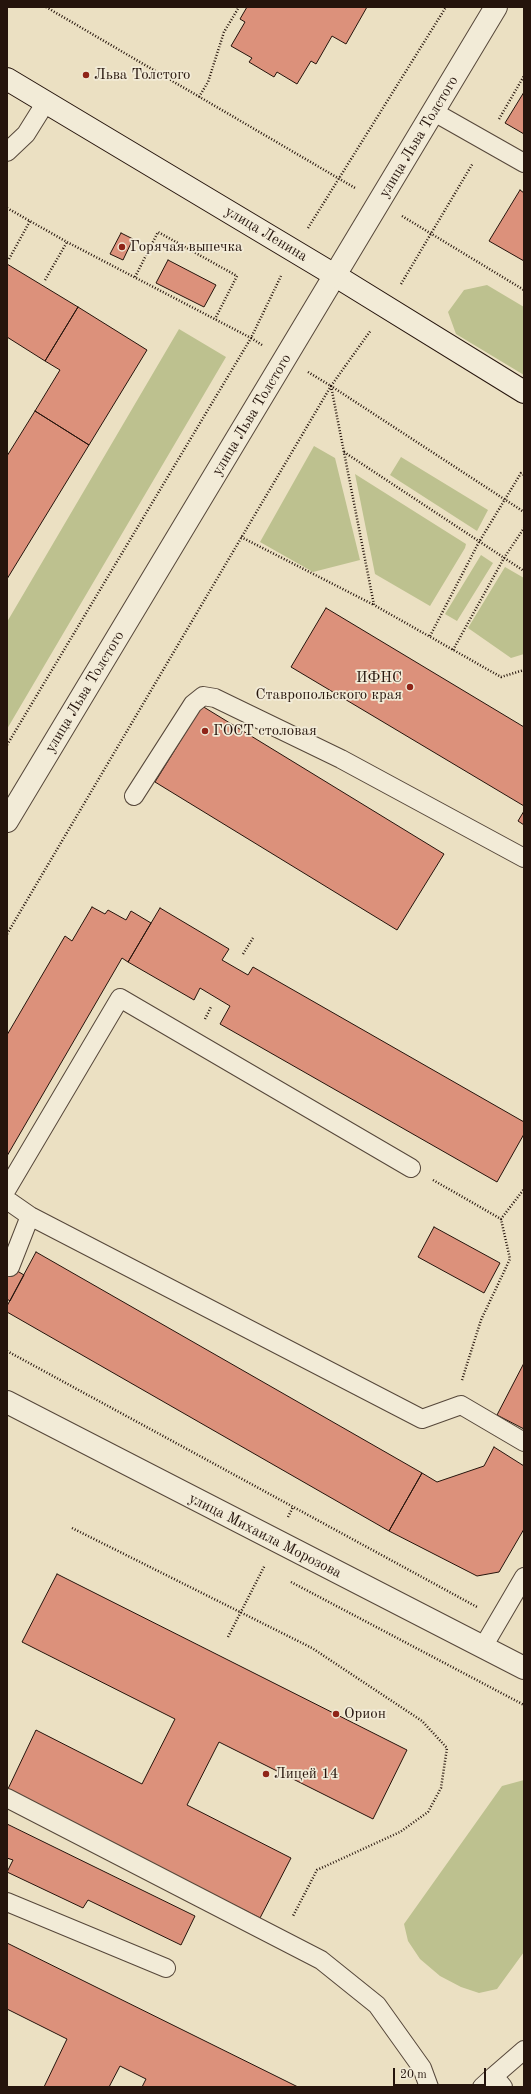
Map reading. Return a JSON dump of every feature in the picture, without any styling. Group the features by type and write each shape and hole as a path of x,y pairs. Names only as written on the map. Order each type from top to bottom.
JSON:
{"street":[{"name":"улица Льва Толстого","path":"7,821 336,276 496,7"},
{"name":"улица Ленина","path":"7,79 336,276 524,392"},
{"name":"улица Михаила Морозова","path":"7,1402 276,1542 524,1668"}],"lane":[{"path":"7,152 26,134 46,102"},
{"path":"434,112 524,163"},
{"path":"134,796 193,704 203,696 215,698 341,758 524,858"},
{"path":"7,1189 120,998 411,1168"},
{"path":"7,1200 30,1216 422,1419 461,1405 524,1442"},
{"path":"10,1267 30,1216"},
{"path":"483,1647 524,1577"},
{"path":"7,1798 321,1960 377,2005 422,2068 429,2087"},
{"path":"7,1902 166,1968"},
{"path":"493,2083 524,2050"}],"path":[{"path":"46,7 339,179 524,290"},
{"path":"199,97 208,82 224,32 239,7"},
{"path":"339,179 446,7"},
{"path":"7,208 134,278 251,338 7,746"},
{"path":"9,258 30,221"},
{"path":"134,278 158,232 236,276 215,320"},
{"path":"45,280 67,242"},
{"path":"331,386 374,605"},
{"path":"331,386 524,512"},
{"path":"7,934 331,386"},
{"path":"343,452 524,571"},
{"path":"430,636 480,542 521,473 524,475"},
{"path":"453,650 504,558 524,528"},
{"path":"241,537 374,605 501,677 524,670"},
{"path":"243,954 253,938"},
{"path":"411,1168 501,1219 510,1258 481,1320 462,1376 461,1405"},
{"path":"501,1219 524,1189"},
{"path":"7,1351 482,1610 508,1605"},
{"path":"228,1637 293,1506"},
{"path":"72,1528 312,1648 422,1721 448,1748 441,1788 428,1812 400,1832 317,1870 292,1918"}],"green space":[{"path":"487,285 524,307 524,375 456,334 448,312 464,290"},
{"path":"179,329 226,357 7,729 7,622"},
{"path":"314,446 335,458 360,560 313,572 260,542"},
{"path":"401,457 488,510 477,531 390,475"},
{"path":"355,474 466,544 430,606 375,574"},
{"path":"481,555 493,563 457,621 445,614"},
{"path":"505,567 524,578 524,654 511,658 468,628"},
{"path":"524,1780 524,1952 497,1989 479,1993 461,1987 440,1976 420,1959 408,1941 404,1924 502,1786"}],"building":[{"path":"247,7 367,7 346,44 332,36 316,64 311,61 297,84 277,72 274,77 249,62 252,58 231,46 245,22 240,19"},
{"path":"524,92 524,134 505,123"},
{"path":"520,190 524,193 524,261 489,241"},
{"name":"Горячая выпечка","path":"121,233 133,239 123,260 110,254"},
{"path":"168,260 216,285 204,307 156,283"},
{"path":"7,264 78,307 45,361 7,337"},
{"path":"78,307 147,350 89,445 35,411 60,370 45,361"},
{"path":"35,411 89,445 7,579 7,456"},
{"path":"326,608 524,727 524,806 291,667"},
{"path":"202,706 444,854 397,930 155,782"},
{"path":"524,811 524,825 518,821"},
{"path":"92,907 105,914 108,910 126,920 131,911 151,923 128,962 122,958 7,1156 7,1035 65,936 72,941"},
{"path":"160,908 229,949 222,960 248,975 253,967 524,1122 524,1134 497,1182 220,1024 230,1006 200,988 194,1000 128,962"},
{"path":"434,1227 500,1263 484,1293 418,1257"},
{"path":"36,1252 422,1473 389,1531 7,1312 7,1306"},
{"path":"7,1265 24,1275 10,1301 7,1299"},
{"path":"524,1363 524,1429 497,1415"},
{"path":"494,1447 524,1466 524,1529 499,1572 477,1576 389,1531 422,1473 437,1482 484,1466"},
{"path":"57,1574 407,1750 373,1819 219,1742 187,1805 291,1858 260,1918 7,1791 36,1730 142,1784 175,1719 22,1642"},
{"path":"7,1824 195,1916 181,1945 88,1900 83,1908 7,1872 13,1860 7,1858"},
{"path":"7,1943 298,2087 142,2087 146,2079 120,2066 109,2087 44,2087 67,2039 7,2009"}],"place":[{"name":"Льва Толстого","path":"86,75"},
{"name":"Горячая выпечка","path":"122,247"},
{"name":"ИФНС Ставропольского края","path":"410,687"},
{"name":"ГОСТ столовая","path":"205,731"},
{"name":"Орион","path":"336,1714"},
{"name":"Лицей 14","path":"266,1774"}]}
